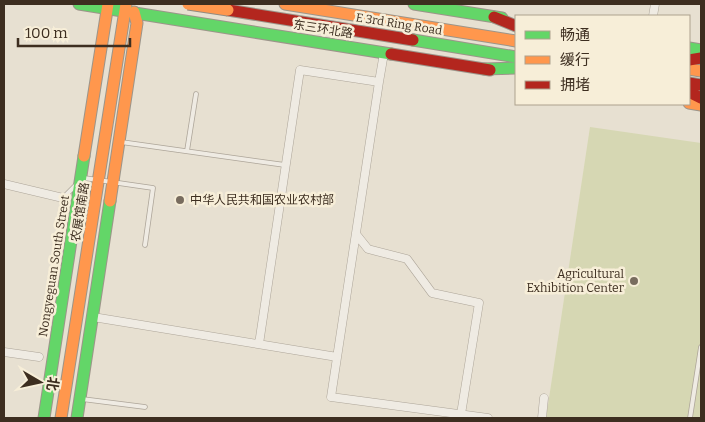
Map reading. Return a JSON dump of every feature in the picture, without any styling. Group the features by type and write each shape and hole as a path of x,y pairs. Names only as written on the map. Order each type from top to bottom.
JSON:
{"main road":[{"name":"东三环北路","path":"79,4 128,9 201,23 515,75"},
{"name":"E 3rd Ring Road","path":"188,4 515,57"},
{"path":"201,23 204,4"},
{"name":"E 3rd Ring Road","path":"285,4 515,41"},
{"path":"414,4 473,8 515,26"},
{"name":"农展馆南路","path":"82,178 107,6"},
{"name":"农展馆南路","path":"61,418 128,9"},
{"path":"77,418 137,23 128,9"},
{"path":"494,17 515,20"},
{"path":"484,70 515,68"},
{"name":"Nongyeguan South Street","path":"44,418 82,178"}],"street":[{"path":"384,53 331,397 488,418"},
{"path":"258,344 300,70 379,82"},
{"path":"4,184 64,198"},
{"path":"356,234 368,249 407,260 432,293 479,302 461,414"},
{"path":"93,317 336,357"},
{"path":"4,352 39,357"},
{"path":"542,418 544,398"}],"lane":[{"path":"188,151 196,94"},
{"path":"119,142 286,165"},
{"path":"64,198 82,178 153,188 145,244"},
{"path":"690,418 701,347"},
{"path":"80,399 145,407"}],"green space":[{"name":"Agricultural Exhibition Center","path":"590,127 701,143 701,418 546,418"}],"traffic: fast":[{"path":"79,4 391,54"},
{"path":"414,4 502,18"},
{"path":"413,40 515,57"},
{"path":"690,48 701,50"},
{"path":"484,69 515,68"},
{"path":"44,418 84,156"},
{"path":"77,418 110,201"}],"traffic: slow":[{"path":"84,156 108,4"},
{"path":"61,418 126,4"},
{"path":"188,4 228,10"},
{"path":"285,4 515,41"},
{"path":"110,201 137,23 134,12"},
{"path":"690,69 701,71"},
{"path":"690,103 701,105"}],"traffic: jam":[{"path":"228,10 413,40"},
{"path":"494,17 515,26"},
{"path":"391,54 490,70"},
{"path":"690,60 701,58"},
{"path":"690,83 701,85"},
{"path":"690,92 701,98"}],"place":[{"name":"中华人民共和国农业农村部","path":"180,200"},
{"name":"Agricultural Exhibition Center","path":"634,281"}]}
